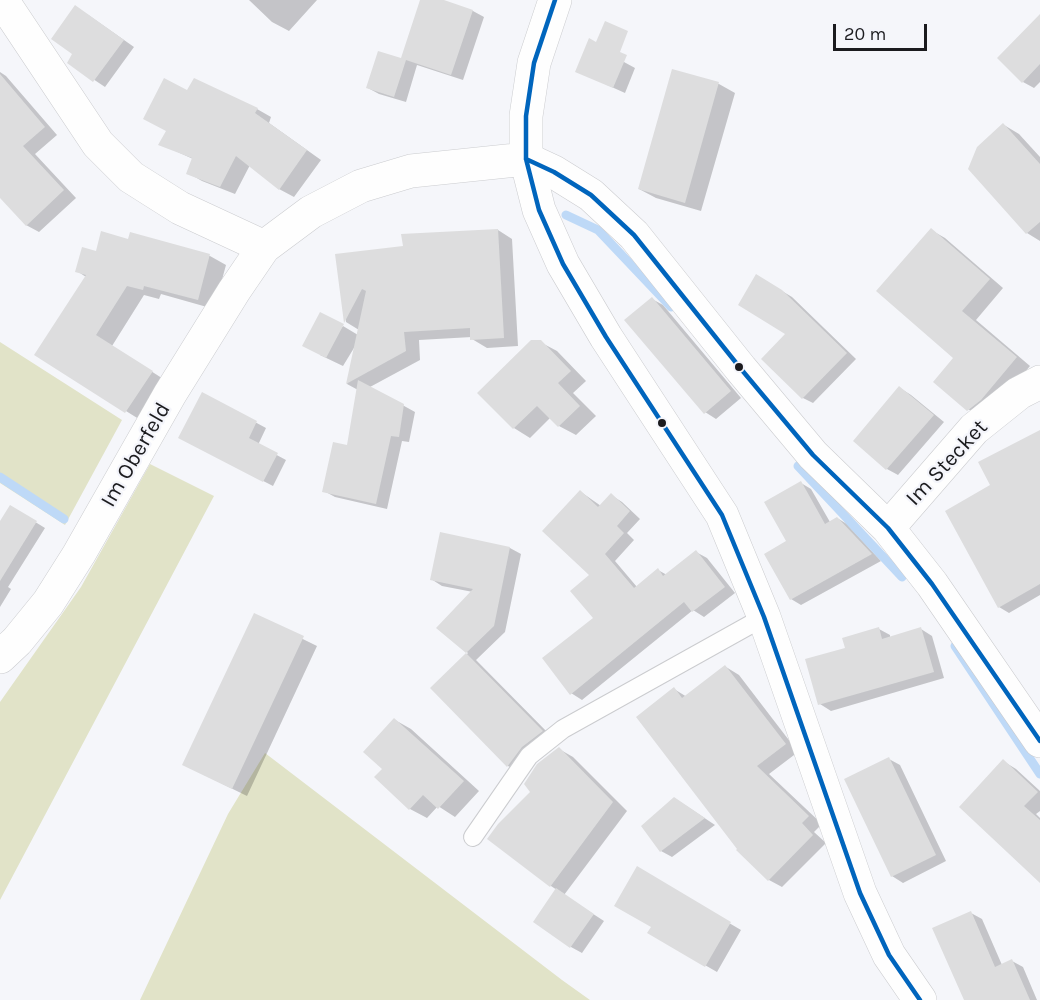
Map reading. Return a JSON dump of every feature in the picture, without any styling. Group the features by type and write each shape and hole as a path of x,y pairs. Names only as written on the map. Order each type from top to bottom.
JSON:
{"street":[{"path":"2,0 98,144 131,177 180,208 264,247"},
{"path":"555,0 534,63 526,116 526,159 539,210 563,264 606,337 722,515 764,617 860,893 889,955 920,1000"},
{"path":"526,159 554,172 591,195 634,235 813,455 888,528 932,584 1040,741"},
{"name":"Im Oberfeld","path":"0,657 17,641 48,603 79,554 176,385 264,247 311,212 361,186 411,171 526,159"},
{"name":"Im Stecket","path":"888,528 974,429 1019,393 1040,382"}],"lane":[{"path":"473,837 529,756 563,729 764,617"}],"green space":[{"path":"0,342 122,420 65,525 0,483"},
{"path":"150,464 214,496 0,900 0,702 81,587"},
{"path":"265,753 590,1000 140,1000 228,814"}],"building":[{"path":"420,0 444,0 473,10 451,75 406,60 394,97 366,88 378,51 401,58"},
{"path":"75,5 124,40 93,82 67,63 72,54 51,39"},
{"path":"1040,14 1040,64 1022,83 997,58"},
{"path":"605,21 628,31 620,52 627,55 613,88 575,72 589,38 596,42"},
{"path":"672,69 719,82 685,203 638,189"},
{"path":"0,74 45,127 23,146 64,190 26,226 0,198"},
{"path":"164,78 187,90 194,78 258,108 255,113 307,150 279,190 236,156 220,187 186,174 192,158 158,145 166,131 143,119"},
{"path":"1003,123 1040,164 1040,222 1026,234 968,169 977,147"},
{"path":"931,228 990,279 962,311 1017,357 981,400 967,411 933,382 953,358 876,291"},
{"path":"498,229 504,338 470,340 470,328 404,332 406,351 346,384 366,291 362,289 344,323 335,254 403,246 401,234"},
{"path":"101,231 128,239 130,232 210,254 198,300 144,286 143,290 127,286 96,335 153,371 125,413 34,355 86,275 75,272 82,247 96,251"},
{"path":"756,274 782,290 847,353 802,399 761,359 785,334 738,305"},
{"path":"652,297 731,391 704,414 624,320"},
{"path":"320,312 344,324 326,358 302,346"},
{"path":"531,340 541,340 571,371 558,383 580,406 558,427 537,406 513,429 477,393"},
{"path":"358,380 404,404 399,437 391,436 376,504 322,492 333,442 347,445"},
{"path":"899,386 934,415 886,470 853,441"},
{"path":"202,392 257,421 249,438 278,453 263,482 178,438"},
{"path":"1040,430 1040,584 998,608 945,511 990,485 978,462"},
{"path":"801,481 825,524 837,517 872,554 790,600 764,554 786,541 764,502"},
{"path":"580,490 598,507 611,493 630,511 617,526 624,533 605,554 634,588 658,568 663,576 696,550 725,587 692,612 684,602 570,695 542,658 593,618 570,591 589,575 542,531"},
{"path":"10,505 37,521 0,581 0,521"},
{"path":"440,532 510,547 494,626 466,653 436,628 473,589 430,580"},
{"path":"254,613 304,636 232,789 182,765"},
{"path":"879,627 882,639 921,627 934,672 818,705 805,659 845,648 842,638"},
{"path":"466,653 543,731 522,747 507,767 430,688"},
{"path":"725,665 786,744 757,766 809,816 802,823 813,835 768,881 736,850 636,717 674,687 682,698"},
{"path":"394,718 464,781 438,809 423,795 409,810 374,777 382,769 363,752"},
{"path":"559,747 613,802 550,887 487,839 498,824 530,792 524,784 537,764"},
{"path":"889,757 936,855 891,877 844,779"},
{"path":"1003,759 1038,792 1024,806 1040,820 1040,883 959,807"},
{"path":"674,797 705,818 660,852 641,826"},
{"path":"637,866 731,922 705,967 647,933 651,927 614,906"},
{"path":"556,888 594,914 570,948 533,922"},
{"path":"971,911 995,967 1012,959 1030,1000 964,1000 932,928"}],"waterway":[{"path":"566,215 598,230 671,307"},
{"path":"798,466 902,577"},
{"path":"0,477 64,519"},
{"path":"955,646 1040,774"}],"transit line":[{"path":"555,0 534,63 526,116 526,159 539,210 563,264 606,337 722,515 764,617 860,893 889,955 920,1000"},
{"path":"526,159 554,172 591,195 634,235 813,455 888,528 932,584 1040,741"}]}
